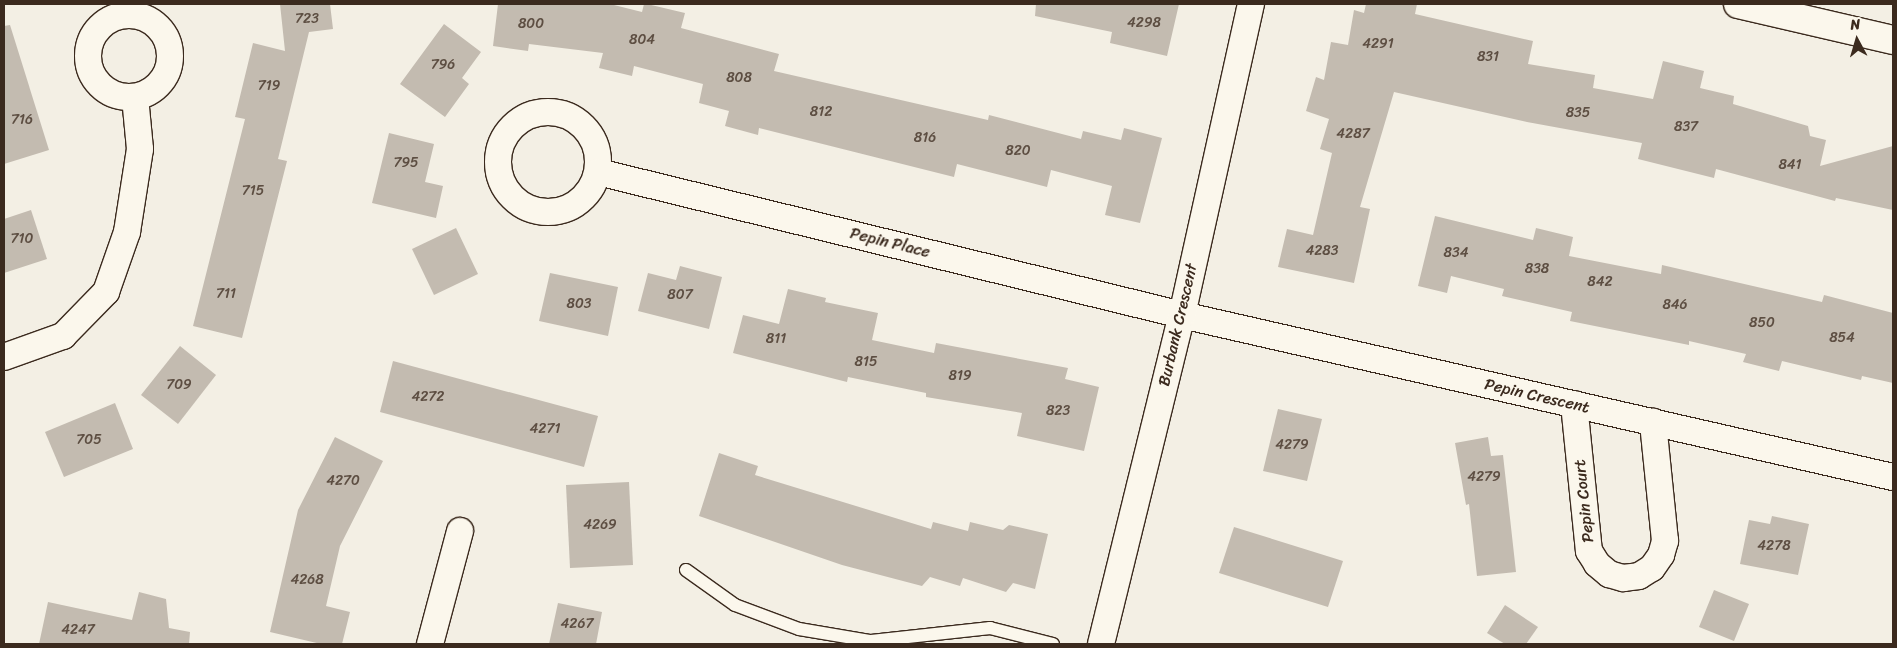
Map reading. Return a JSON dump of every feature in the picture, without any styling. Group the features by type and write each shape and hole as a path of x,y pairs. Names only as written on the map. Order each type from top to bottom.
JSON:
{"main road":[{"path":"1738,4 1893,40"}],"street":[{"name":"Burbank Crescent","path":"1101,644 1182,315 1251,4"},
{"path":"4,357 63,336 106,292 127,232 139,158 136,98"},
{"name":"Pepin Place","path":"598,172 1182,315"},
{"name":"Pepin Crescent","path":"1182,315 1893,477"},
{"name":"Pepin Court","path":"1574,404 1589,551 1603,569 1624,578 1639,576 1652,568 1662,555 1665,541 1653,422"},
{"path":"430,644 460,531"}],"lane":[{"path":"686,570 735,605 799,629 871,641 890,641 990,628 1053,644"}],"building":[{"path":"280,4 330,4 333,29 309,32 278,159 287,161 242,338 193,326 245,119 235,117 253,43 285,51"},
{"path":"498,4 610,4 642,12 644,4 647,4 685,13 681,28 779,54 774,71 988,120 989,115 1081,139 1083,131 1121,140 1124,128 1162,138 1140,223 1105,215 1112,186 1051,170 1047,187 957,164 954,177 759,128 758,135 725,126 729,111 699,103 703,84 634,66 632,76 599,68 603,53 529,44 528,51 493,46"},
{"path":"1036,4 1179,4 1167,56 1110,43 1112,32 1035,16"},
{"path":"1366,4 1417,4 1415,14 1533,41 1528,64 1595,75 1593,88 1653,99 1663,61 1704,71 1700,88 1734,96 1733,104 1808,126 1810,136 1826,140 1820,166 1893,146 1893,210 1836,198 1835,201 1716,169 1714,178 1638,159 1642,143 1527,122 1394,92 1360,207 1370,209 1354,283 1278,267 1287,229 1313,235 1332,153 1320,149 1329,119 1306,111 1316,77 1324,80 1331,42 1348,45 1354,10 1364,13"},
{"path":"444,24 481,52 462,78 469,84 445,117 400,84"},
{"path":"10,25 49,150 4,164 4,26"},
{"path":"389,133 434,144 425,182 443,186 436,218 372,203"},
{"path":"31,210 47,259 4,273 4,219"},
{"path":"1435,216 1533,240 1536,228 1573,237 1569,256 1661,274 1662,265 1822,302 1824,295 1893,313 1893,383 1862,376 1861,380 1782,361 1779,371 1743,362 1746,354 1689,341 1689,345 1570,321 1572,312 1502,296 1504,289 1451,276 1447,293 1418,286"},
{"path":"456,228 478,274 434,295 412,249"},
{"path":"680,266 722,277 709,329 638,311 648,273 676,280"},
{"path":"550,273 618,287 608,336 539,321"},
{"path":"788,289 826,298 825,302 878,313 872,340 934,353 936,343 1068,368 1065,379 1099,387 1084,451 1017,436 1022,413 926,397 926,393 848,377 847,382 733,353 743,315 779,324"},
{"path":"180,346 216,375 178,424 141,395"},
{"path":"393,361 598,416 584,467 380,412"},
{"path":"115,403 133,449 64,477 45,432"},
{"path":"1278,409 1322,419 1307,481 1263,471"},
{"path":"335,437 383,461 340,546 326,606 350,612 342,644 321,644 270,632 298,510"},
{"path":"1488,437 1491,456 1503,455 1516,572 1477,576 1469,504 1466,505 1455,443"},
{"path":"719,453 758,466 755,475 931,529 933,522 968,531 970,522 1003,530 1009,525 1048,534 1035,589 1013,583 1006,592 963,578 960,586 930,577 922,586 842,565 699,516"},
{"path":"629,482 633,565 570,568 566,485"},
{"path":"1772,516 1809,524 1798,575 1740,564 1749,520 1770,524"},
{"path":"1234,527 1343,561 1328,607 1219,573"},
{"path":"1714,590 1749,604 1734,641 1699,627"},
{"path":"139,592 166,599 169,628 190,632 189,644 39,644 48,602 132,620"},
{"path":"558,603 602,612 596,644 549,644"},
{"path":"1505,605 1538,627 1526,644 1505,644 1487,633"}]}
